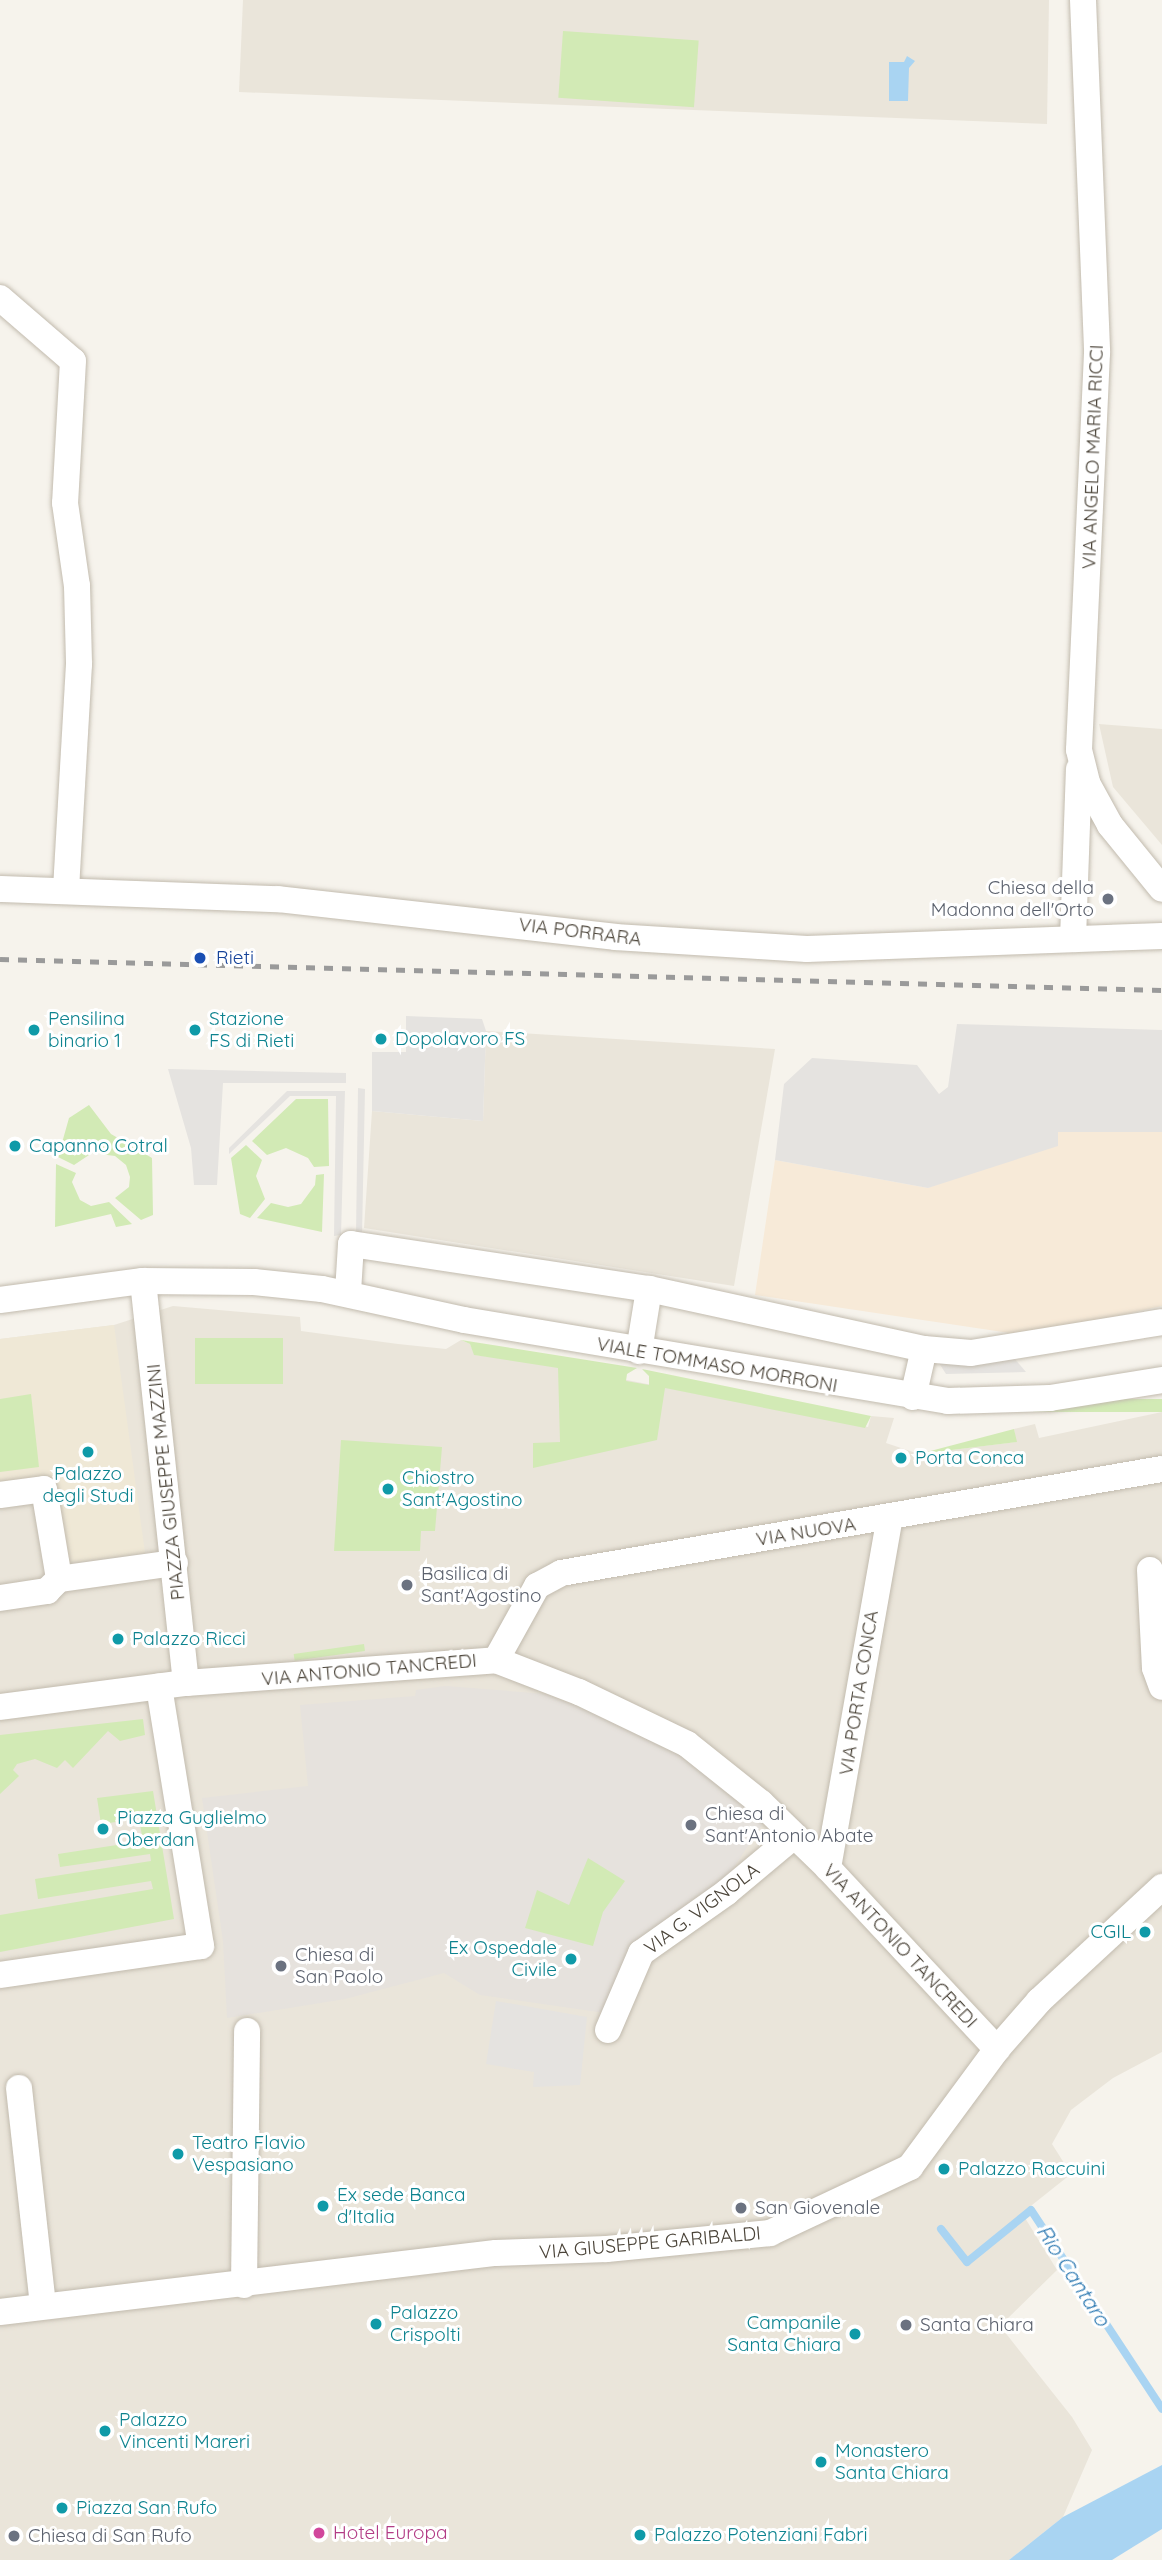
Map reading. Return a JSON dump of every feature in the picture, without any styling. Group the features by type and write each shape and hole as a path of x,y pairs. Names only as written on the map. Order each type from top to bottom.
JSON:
{"street":[{"name":"VIA ANGELO MARIA RICCI","path":"1083,0 1097,353 1079,750 1087,783 1110,825 1162,889"},
{"path":"0,298 73,361 65,503 77,586 79,664 66,890"},
{"path":"1073,939 1079,750"},
{"name":"VIA PORRARA","path":"0,889 345,904 615,937 732,945 874,948 1162,936"},
{"path":"348,1292 351,1244 649,1289 924,1349 971,1353 1162,1322"},
{"name":"VIALE TOMMASO MORRONI","path":"0,1300 143,1281 275,1283 348,1292 464,1320 639,1351 948,1401 1050,1398 1162,1380"},
{"name":"PIAZZA GIUSEPPE MAZZINI","path":"143,1281 186,1683"},
{"path":"639,1351 649,1289"},
{"path":"913,1397 924,1349"},
{"name":"VIA NUOVA","path":"496,1660 537,1586 561,1573 1162,1469"},
{"path":"0,1495 44,1489 59,1579"},
{"name":"VIA PORTA CONCA","path":"828,1868 852,1747 868,1620 890,1518"},
{"path":"0,1598 47,1591 59,1579 174,1563"},
{"path":"1150,1570 1154,1668 1162,1687"},
{"name":"VIA ANTONIO TANCREDI","path":"0,1707 186,1683 496,1660 579,1692 687,1744 761,1803 828,1868 997,2049"},
{"path":"0,1975 201,1946 159,1686"},
{"name":"VIA G. VIGNOLA","path":"608,2030 641,1953 727,1892 794,1836"},
{"name":"VIA GIUSEPPE GARIBALDI","path":"0,2312 496,2253 632,2247 770,2233 910,2167 997,2049 1039,2001 1162,1887"},
{"path":"244,2285 247,2031"},
{"path":"19,2088 43,2305"}],"shaded area":[{"path":"243,0 1049,0 1047,124 239,92"},
{"path":"1099,724 1162,729 1162,845 1113,787"},
{"path":"406,1016 482,1019 486,1031 483,1121 372,1111 372,1052 406,1052"},
{"path":"957,1024 1162,1030 1162,1132 1058,1132 1058,1146 928,1188 775,1160 784,1084 812,1058 917,1065 939,1094 948,1087"},
{"path":"486,1031 775,1049 734,1286 364,1228 372,1111 483,1121"},
{"path":"168,1069 346,1073 346,1083 223,1083 217,1185 194,1185 191,1148"},
{"path":"358,1088 365,1089 362,1235 356,1235"},
{"path":"287,1091 345,1091 341,1235 334,1236 336,1096 290,1096 229,1154 229,1148"},
{"path":"1058,1132 1162,1132 1162,1306 1030,1336 755,1295 775,1160 928,1188"},
{"path":"173,1306 300,1317 301,1331 398,1344 446,1349 461,1340 470,1344 475,1355 529,1361 868,1427 871,1416 894,1418 886,1443 919,1454 1016,1442 1014,1429 1035,1424 1039,1438 1162,1412 1162,2052 1113,2078 1071,2110 1052,2144 1071,2174 1022,2213 1057,2270 1000,2326 1072,2417 1092,2450 1063,2517 1009,2560 0,2560 0,1339 114,1325"},
{"name":"Palazzo degli Studi","path":"114,1325 145,1553 66,1563 52,1478 0,1485 0,1339"},
{"path":"1014,1358 1026,1372 946,1374 937,1360"},
{"name":"Ex Ospedale Civile","path":"446,1686 546,1694 581,1708 683,1752 766,1819 732,1870 698,1902 605,2013 480,1995 444,1973 345,1999 227,2018 223,1941 202,1798 308,1786 300,1705 415,1696 416,1690"},
{"path":"496,2001 587,2017 580,2085 533,2087 534,2072 486,2064"}],"green space":[{"path":"563,31 699,40 694,107 558,98"},
{"path":"296,1099 328,1099 329,1166 314,1167 308,1158 286,1148 267,1155 252,1141"},
{"path":"89,1105 111,1134 152,1158 153,1215 141,1220 115,1198 129,1187 130,1177 126,1165 115,1156 92,1153 74,1165 58,1157 69,1118"},
{"path":"246,1145 262,1160 256,1176 265,1199 250,1218 240,1214 231,1158"},
{"path":"56,1164 76,1173 72,1182 80,1200 91,1206 109,1202 132,1224 116,1227 111,1214 55,1227"},
{"path":"324,1174 322,1232 257,1218 271,1203 288,1207 301,1204 315,1185 316,1175"},
{"path":"195,1338 283,1338 283,1384 195,1384"},
{"path":"461,1340 637,1368 627,1374 626,1381 649,1385 649,1376 642,1369 871,1416 865,1428 665,1388 657,1440 533,1468 533,1443 560,1442 558,1368 474,1355 470,1344"},
{"path":"31,1394 39,1467 0,1472 0,1399"},
{"path":"1033,1399 1162,1399 1162,1412 1033,1412"},
{"path":"1014,1429 1017,1442 919,1454"},
{"name":"Chiostro Sant'Agostino","path":"341,1440 442,1447 435,1531 421,1531 420,1551 334,1551"},
{"path":"364,1644 365,1651 295,1661 294,1654"},
{"path":"143,1719 145,1735 120,1741 108,1731 73,1768 65,1760 57,1768 35,1759 17,1764 13,1770 19,1776 0,1794 0,1735"},
{"path":"153,1791 174,1919 0,1952 0,1915 153,1889 151,1881 38,1899 35,1879 151,1861 150,1854 60,1867 58,1854 143,1841 139,1819 101,1824 97,1798"},
{"path":"588,1858 625,1881 603,1912 593,1946 525,1928 537,1890 569,1905"}],"water":[{"path":"907,56 915,61 909,68 908,101 889,101 889,62 904,62"},
{"path":"1162,2465 1162,2529 1112,2560 1009,2560 1063,2517"}],"waterway":[{"name":"Rio Cantaro","path":"941,2229 967,2262 1031,2210 1162,2409"}],"railway":[{"path":"0,959 1162,990"}],"place":[{"name":"Chiesa della Madonna dell'Orto","path":"1108,899"},
{"name":"Rieti","path":"200,958"},
{"name":"Pensilina binario 1","path":"34,1030"},
{"name":"Stazione FS di Rieti","path":"195,1030"},
{"name":"Dopolavoro FS","path":"381,1039"},
{"name":"Capanno Cotral","path":"15,1146"},
{"name":"Palazzo degli Studi","path":"88,1452"},
{"name":"Porta Conca","path":"901,1458"},
{"name":"Chiostro Sant'Agostino","path":"388,1489"},
{"name":"Basilica di Sant'Agostino","path":"407,1585"},
{"name":"Palazzo Ricci","path":"118,1639"},
{"name":"Chiesa di Sant'Antonio Abate","path":"691,1825"},
{"name":"Piazza Guglielmo Oberdan","path":"103,1829"},
{"name":"CGIL","path":"1145,1932"},
{"name":"Ex Ospedale Civile","path":"571,1959"},
{"name":"Chiesa di San Paolo","path":"281,1966"},
{"name":"Teatro Flavio Vespasiano","path":"178,2154"},
{"name":"Palazzo Raccuini","path":"944,2169"},
{"name":"Ex sede Banca d'Italia","path":"323,2206"},
{"name":"San Giovenale","path":"741,2208"},
{"name":"Palazzo Crispolti","path":"376,2324"},
{"name":"Santa Chiara","path":"906,2325"},
{"name":"Campanile Santa Chiara","path":"855,2334"},
{"name":"Palazzo Vincenti Mareri","path":"105,2431"},
{"name":"Monastero Santa Chiara","path":"821,2462"},
{"name":"Piazza San Rufo","path":"62,2508"},
{"name":"Hotel Europa","path":"319,2533"},
{"name":"Palazzo Potenziani Fabri","path":"640,2535"},
{"name":"Chiesa di San Rufo","path":"14,2536"}]}
